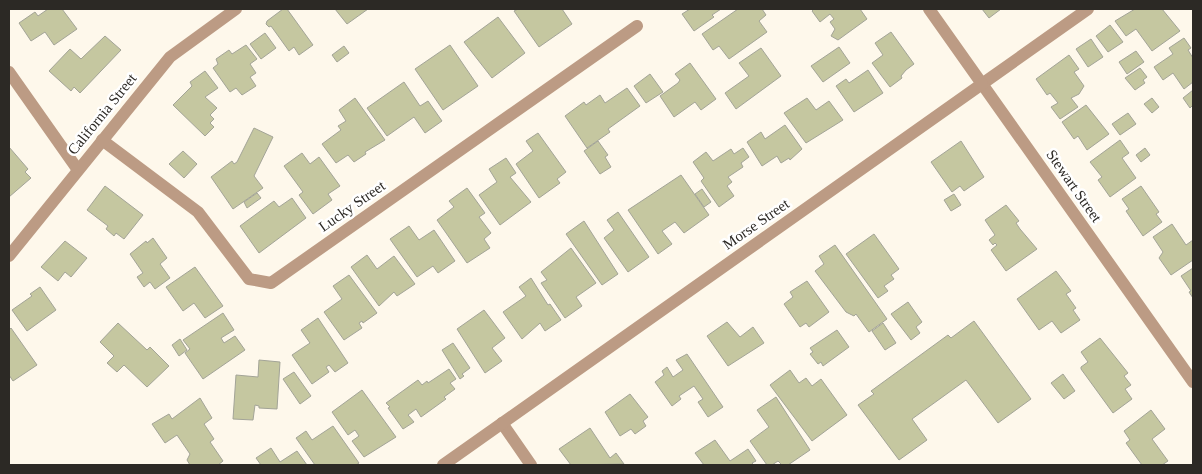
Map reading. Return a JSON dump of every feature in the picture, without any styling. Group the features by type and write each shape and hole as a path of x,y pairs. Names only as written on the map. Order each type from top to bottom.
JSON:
{"street":[{"name":"California Street","path":"9,256 170,57 236,9"},
{"name":"Stewart Street","path":"929,9 1193,382"},
{"name":"Morse Street","path":"443,465 1088,9"},
{"name":"Lucky Street","path":"102,140 198,212 249,279 271,283 637,26"},
{"path":"9,72 78,170"},
{"path":"502,423 532,465"}],"building":[{"path":"48,9 62,9 77,29 54,45 45,32 31,41 19,23 35,12 38,16"},
{"path":"283,9 287,9 313,45 299,55 294,47 289,51 271,26 269,27 266,24 267,21"},
{"path":"335,9 368,9 347,24"},
{"path":"518,9 562,9 572,24 539,47 514,11"},
{"path":"690,9 721,9 712,15 714,17 694,31 682,14"},
{"path":"738,9 762,9 766,15 759,21 767,32 729,59 719,46 713,50 702,34"},
{"path":"814,9 860,9 867,19 838,40 831,36 835,29 830,22 834,19 830,14 820,22 812,11"},
{"path":"982,9 1001,9 989,18"},
{"path":"1135,9 1162,9 1180,31 1152,51 1136,29 1126,36 1115,21"},
{"path":"498,17 525,53 492,78 464,42"},
{"path":"1110,25 1123,42 1108,52 1096,36"},
{"path":"891,32 914,64 906,70 901,76 902,78 890,87 872,63 883,55 875,43"},
{"path":"265,33 276,48 261,59 250,44"},
{"path":"105,36 121,50 80,93 74,87 71,91 49,71 70,49 81,59"},
{"path":"1184,38 1191,48 1188,50 1193,58 1193,82 1184,89 1173,73 1163,80 1154,67 1173,54 1169,48"},
{"path":"1091,39 1103,57 1088,67 1076,49"},
{"path":"246,45 257,59 250,64 256,73 250,77 256,86 242,95 236,88 230,92 213,68 218,64 216,59 229,50 232,54"},
{"path":"450,45 478,86 443,110 415,69"},
{"path":"344,46 349,53 337,62 332,55"},
{"path":"839,47 850,63 823,82 811,66"},
{"path":"761,48 781,76 736,109 725,93 749,76 739,63"},
{"path":"1136,51 1144,62 1127,74 1119,62"},
{"path":"1069,55 1079,69 1074,72 1084,86 1079,94 1071,98 1078,107 1060,119 1051,107 1058,103 1050,93 1047,95 1036,79"},
{"path":"690,63 716,99 701,110 695,102 674,117 660,96 678,83 680,80 675,74"},
{"path":"1140,68 1147,77 1143,80 1145,83 1135,90 1125,78"},
{"path":"868,70 883,93 854,112 836,86 846,79 849,83"},
{"path":"205,71 218,88 205,97 217,108 210,115 214,119 210,123 214,127 205,136 173,105 192,86 190,82"},
{"path":"650,74 663,92 646,103 634,86"},
{"path":"404,82 420,106 428,101 442,121 425,133 414,117 387,136 367,108"},
{"path":"627,88 640,106 608,129 610,132 587,148 565,116 584,102 586,105 600,95 605,103"},
{"path":"1193,90 1193,105 1190,108 1183,98"},
{"path":"355,98 385,140 365,152 366,154 354,162 348,155 336,163 322,144 341,130 338,126 346,121 339,110"},
{"path":"807,98 816,110 829,101 843,120 806,143 784,113"},
{"path":"1152,98 1159,107 1152,113 1144,104"},
{"path":"1086,105 1109,134 1087,150 1078,136 1074,139 1062,122"},
{"path":"1128,113 1136,124 1120,135 1112,124"},
{"path":"785,125 802,149 790,160 789,158 781,163 777,156 762,166 747,142 761,132 765,139"},
{"path":"254,128 273,137 254,176 263,188 233,209 211,177 232,161 234,164 237,162"},
{"path":"538,133 566,172 557,179 560,183 539,198 516,164 533,151 526,141"},
{"path":"1120,140 1129,153 1122,158 1136,178 1110,197 1098,180 1102,177 1090,162"},
{"path":"598,141 608,155 605,157 611,167 600,174 584,151"},
{"path":"961,141 984,177 964,191 960,186 952,192 931,162"},
{"path":"9,147 28,169 25,172 31,178 9,197"},
{"path":"743,148 749,157 741,163 743,167 728,177 732,182 727,186 734,196 719,207 701,181 704,178 693,162 706,152 713,161 731,149 734,154"},
{"path":"1145,148 1150,155 1141,162 1136,155"},
{"path":"183,151 197,164 184,178 169,164"},
{"path":"302,153 310,164 319,157 340,186 328,194 332,200 313,214 299,195 303,192 284,166"},
{"path":"506,158 516,173 510,177 531,202 500,225 479,195 497,182 489,169"},
{"path":"681,175 709,215 684,233 675,222 662,231 672,244 658,254 628,210"},
{"path":"105,186 143,215 124,239 116,233 114,236 106,229 108,226 87,210"},
{"path":"1141,186 1159,212 1156,214 1162,222 1143,236 1126,211 1129,209 1122,199"},
{"path":"467,188 485,213 479,217 491,233 484,239 490,248 467,263 437,220 454,207 449,201"},
{"path":"702,189 711,202 704,207 695,194"},
{"path":"257,193 261,198 247,208 244,202"},
{"path":"954,194 961,205 951,211 944,200"},
{"path":"292,198 306,218 259,253 240,226 274,201 279,207"},
{"path":"1006,205 1019,221 1016,223 1020,229 1037,249 1006,271 991,250 997,245 995,243 993,245 989,240 995,235 985,220"},
{"path":"618,212 649,257 628,272 604,238 614,230 607,220"},
{"path":"584,221 618,274 602,285 566,234"},
{"path":"1172,224 1186,245 1193,240 1193,260 1171,275 1159,258 1163,252 1153,237"},
{"path":"409,226 419,240 434,230 455,261 438,273 433,266 417,277 390,239"},
{"path":"874,234 899,269 891,275 894,279 884,286 888,291 878,298 846,254"},
{"path":"153,238 167,258 160,264 170,278 155,289 150,282 144,287 137,277 143,273 130,254 146,241 147,243"},
{"path":"65,241 87,258 71,277 65,272 58,281 41,267"},
{"path":"835,245 887,319 869,332 856,314 854,316 846,312 815,271 824,264 819,256"},
{"path":"571,248 596,283 576,297 582,306 565,318 541,283 547,280 541,272"},
{"path":"367,255 377,269 394,256 415,284 397,296 394,292 379,306 351,267"},
{"path":"195,267 223,306 205,318 194,303 183,311 166,287"},
{"path":"1193,268 1193,298 1189,292 1191,291 1181,276"},
{"path":"1056,271 1071,291 1066,294 1076,308 1073,310 1080,320 1061,333 1052,321 1039,330 1017,299"},
{"path":"349,275 377,313 363,323 362,321 359,323 362,328 344,340 324,312 342,299 333,286"},
{"path":"531,278 548,305 550,304 561,320 545,331 540,323 522,339 503,312 526,296 519,287"},
{"path":"807,281 829,312 809,327 806,323 800,327 784,304 793,297 790,292"},
{"path":"40,287 56,310 27,331 12,310 32,296 30,294"},
{"path":"908,302 922,322 916,327 920,333 911,340 891,314"},
{"path":"484,310 505,338 492,348 502,361 485,373 457,329"},
{"path":"223,313 234,330 221,338 224,343 235,336 245,350 203,379 185,353 190,349 183,340"},
{"path":"318,318 348,363 335,372 329,365 326,367 329,372 312,384 292,355 310,343 301,330"},
{"path":"974,321 1031,399 998,423 966,380 912,419 927,440 899,460 858,405 874,394 871,391 948,335 951,338"},
{"path":"727,322 740,337 753,327 764,343 728,366 707,336"},
{"path":"118,323 147,350 150,347 169,366 147,387 124,365 117,372 107,363 114,356 100,342"},
{"path":"883,323 896,343 885,350 872,331"},
{"path":"11,328 37,365 13,381 9,375 9,330"},
{"path":"837,330 849,347 823,366 821,362 818,364 810,354 813,352 810,348"},
{"path":"1100,338 1128,373 1124,376 1131,385 1125,389 1132,399 1113,413 1081,369 1088,362 1081,352"},
{"path":"180,339 187,350 179,356 172,345"},
{"path":"453,343 470,368 462,374 464,376 460,379 442,350"},
{"path":"687,354 723,407 708,417 698,402 703,399 694,386 679,396 681,399 672,406 655,382 664,375 662,371 667,367 673,377 683,370 676,360"},
{"path":"259,360 280,362 277,409 259,408 259,406 255,405 253,420 233,419 236,375 258,377"},
{"path":"449,369 456,379 450,383 455,389 444,397 446,399 421,417 416,409 408,415 414,422 403,429 386,403 418,380 422,385 427,381 428,383"},
{"path":"790,370 799,383 806,378 812,386 821,379 847,415 812,441 770,385"},
{"path":"294,372 311,396 300,404 283,379"},
{"path":"1063,374 1075,391 1064,399 1051,383"},
{"path":"362,390 396,437 364,457 352,441 359,436 355,430 348,435 332,412"},
{"path":"630,394 648,417 643,421 646,426 635,434 631,429 620,436 605,412"},
{"path":"776,397 810,450 788,465 782,465 778,461 772,465 767,465 750,441 769,427 757,410"},
{"path":"200,398 212,418 204,424 214,439 210,442 223,461 218,465 190,465 187,460 190,454 177,435 165,443 152,424 169,414 172,419"},
{"path":"1151,410 1165,429 1152,439 1168,461 1162,465 1142,465 1126,443 1130,440 1124,431"},
{"path":"333,426 359,463 356,465 315,465 296,438 306,431 312,440"},
{"path":"590,428 610,458 616,453 624,464 571,465 559,449"},
{"path":"715,440 730,461 748,449 756,461 752,463 754,465 704,465 695,453"},
{"path":"271,448 280,462 297,451 307,465 261,465 256,458"}]}
